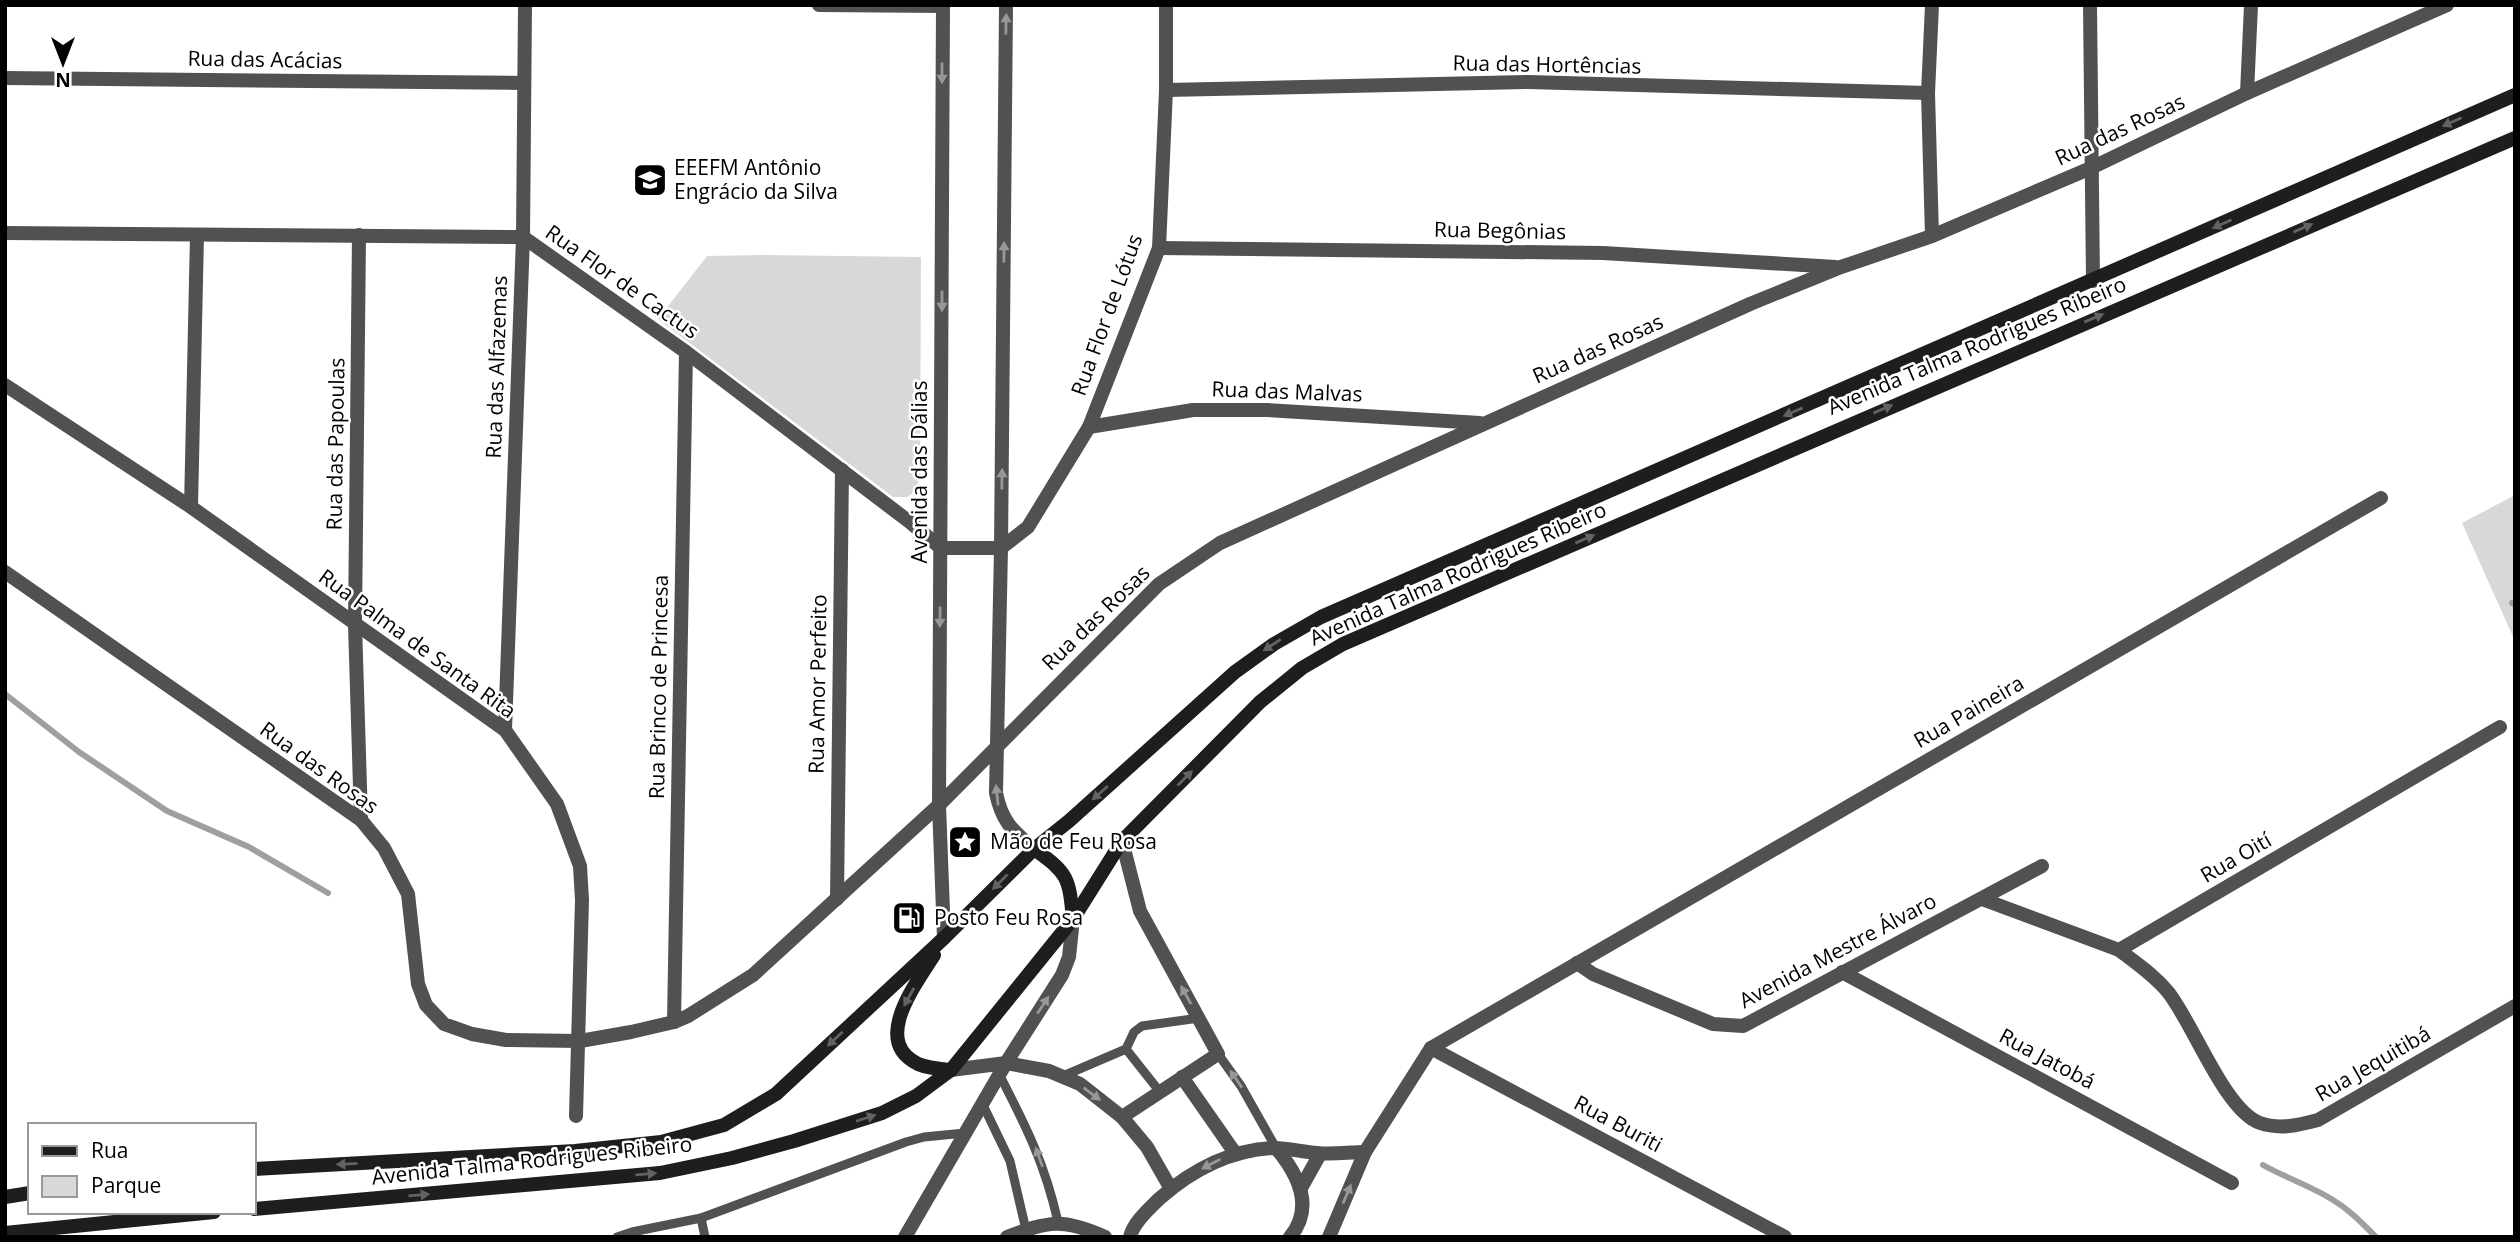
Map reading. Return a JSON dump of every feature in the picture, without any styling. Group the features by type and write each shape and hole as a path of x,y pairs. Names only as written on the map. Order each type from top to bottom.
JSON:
{"main road":[{"name":"Avenida Talma Rodrigues Ribeiro","path":"256,1169 575,1151 661,1142 724,1125 776,1094 944,938 1034,849 1236,672 1274,643 1321,617 2515,95"},
{"name":"Avenida Talma Rodrigues Ribeiro","path":"256,1209 660,1173 732,1158 882,1113 916,1096 951,1070 1073,919 1122,841 1260,702 1302,668 1343,643 2515,138"},
{"path":"1034,849 1063,871 1070,887 1073,919"},
{"path":"944,938 904,1003 898,1022 897,1044 905,1056 920,1065 951,1070"},
{"path":"5,1197 28,1193"},
{"path":"5,1233 194,1214"}],"street":[{"name":"Rua das Alfazemas","path":"505,730 523,237 525,5"},
{"path":"819,5 943,6"},
{"path":"1006,5 996,793 1000,811 1008,826 1034,849"},
{"name":"Rua Flor de Lótus","path":"1001,548 1028,527 1089,427 1159,248 1166,90 1166,5"},
{"path":"1932,5 1928,93 1932,236"},
{"path":"2090,5 2093,281"},
{"path":"2247,93 2251,5"},
{"name":"Rua das Rosas","path":"5,572 361,820 384,848 408,894 418,984 426,1005 444,1024 472,1034 506,1040 580,1041 631,1032 688,1017 753,975 939,805 1159,584 1220,543 1750,304 1841,267 1932,236 2091,168 2247,93 2344,52 2417,11 2447,5"},
{"name":"Avenida das Dálias","path":"943,6 939,805 944,938"},
{"name":"Rua das Acácias","path":"5,78 524,83"},
{"name":"Rua das Hortências","path":"1166,90 1528,82 1928,93"},
{"name":"Rua Flor de Cactus","path":"5,233 523,237 686,352 941,548"},
{"path":"191,507 197,235"},
{"name":"Rua das Papoulas","path":"359,235 355,624 361,820"},
{"name":"Rua Begônias","path":"1159,248 1603,253 1841,267"},
{"name":"Rua Brinco de Princesa","path":"674,1022 686,352"},
{"name":"Rua Palma de Santa Rita","path":"5,385 191,507 505,730 557,804 580,866 580,1041 576,1116"},
{"name":"Rua das Malvas","path":"1089,427 1192,410 1267,410 1485,423"},
{"name":"Rua Amor Perfeito","path":"837,899 842,470"},
{"name":"Rua Paineira","path":"1577,962 2381,498"},
{"path":"941,548 1001,548"},
{"name":"Rua Oití","path":"2119,950 2500,727"},
{"path":"1122,841 1140,911 1218,1055 1122,1117"},
{"name":"Avenida Mestre Álvaro","path":"1577,962 1593,974 1713,1024 1743,1026 2042,866"},
{"path":"1982,899 2119,950"},
{"path":"905,1237 1003,1069 1062,975 1069,957 1073,919"},
{"name":"Rua Jequitibá","path":"2119,950 2169,993 2239,1109 2259,1123 2287,1128 2318,1120 2515,1006"},
{"path":"1329,1237 1365,1152 1432,1048 1577,962"},
{"name":"Rua Jatobá","path":"1842,972 2232,1183"},
{"name":"Rua Buriti","path":"1432,1048 1785,1237"},
{"path":"951,1070 1003,1069 1063,1076 1080,1084 1122,1117 1147,1147 1171,1189"},
{"path":"1182,1077 1236,1153"},
{"path":"1130,1237 1132,1230 1153,1205 1171,1189 1207,1165 1236,1153 1276,1148 1320,1154 1365,1152"},
{"path":"1276,1148 1292,1167 1301,1188 1303,1211 1297,1228 1290,1237"},
{"path":"1301,1188 1320,1154"},
{"path":"1007,1237 1058,1222 1086,1228 1105,1237"}],"lane":[{"path":"1063,1076 1126,1049 1134,1032 1142,1026 1199,1018"},
{"path":"1126,1049 1160,1092"},
{"path":"1218,1055 1241,1086 1276,1148"},
{"path":"1003,1069 1050,1185 1058,1222"},
{"path":"983,1104 1010,1161 1026,1230"},
{"path":"617,1237 632,1231 701,1218 906,1142 965,1133"},
{"path":"701,1218 705,1237"}],"green space":[{"path":"707,256 921,257 920,475 916,491 907,497 893,497 658,319"},
{"path":"2515,495 2515,641 2462,523"}],"waterway":[{"path":"5,694 79,752 167,811 249,847 328,893"},
{"path":"2263,1165 2339,1204 2376,1237"}],"place":[{"name":"EEEFM Antônio Engrácio da Silva","path":"650,180"},
{"name":"Mão de Feu Rosa","path":"965,842"},
{"name":"Posto Feu Rosa","path":"909,918"}]}
